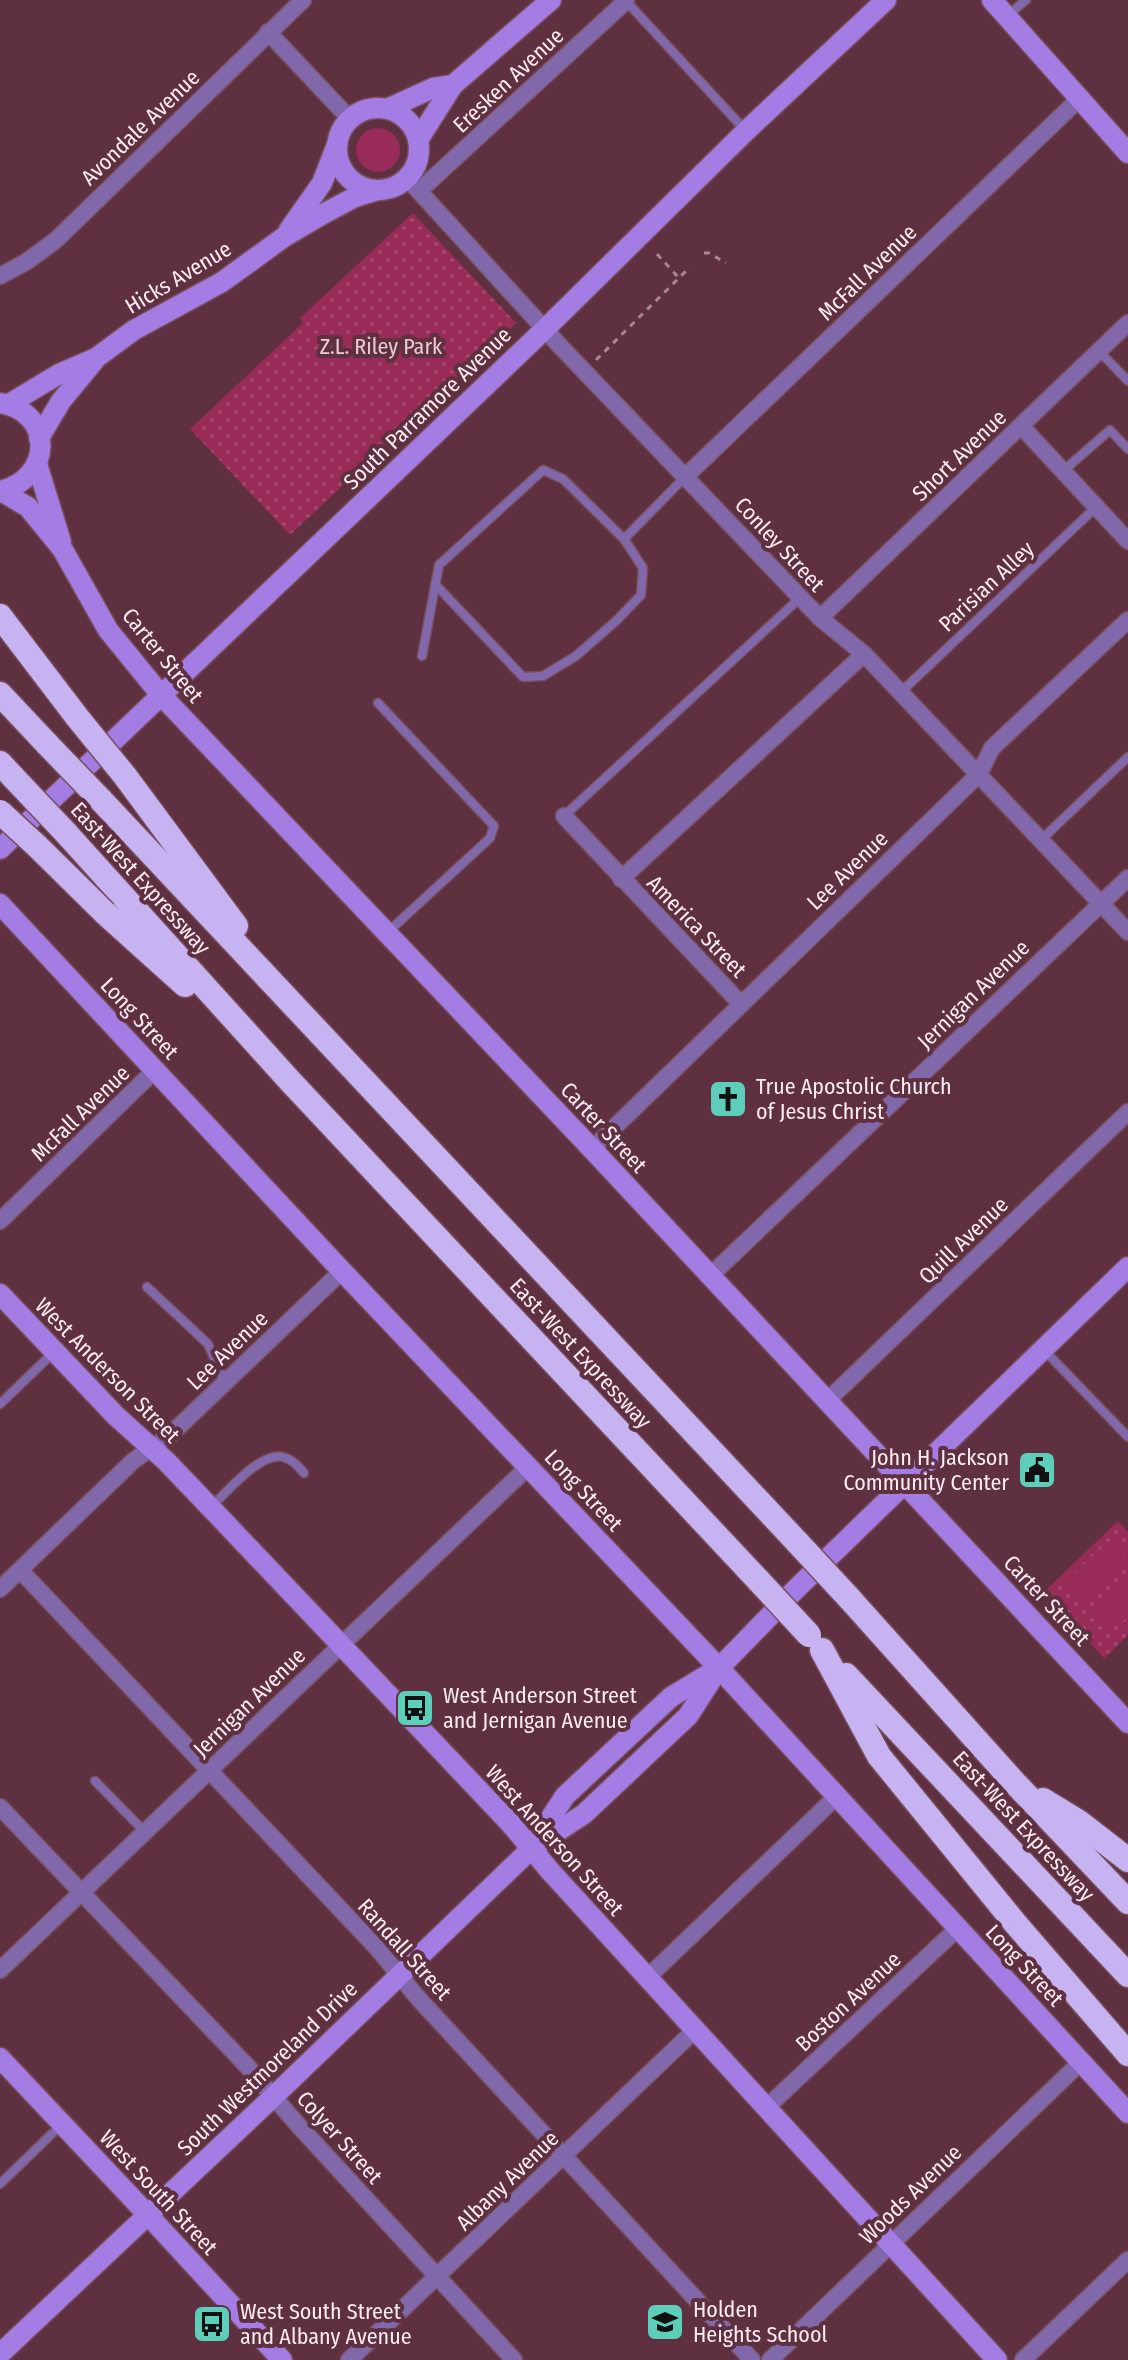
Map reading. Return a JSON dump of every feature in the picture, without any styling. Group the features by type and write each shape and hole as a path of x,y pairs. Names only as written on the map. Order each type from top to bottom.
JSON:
{"highway":[{"path":"0,616 125,776 288,1000"},
{"name":"East-West Expressway","path":"0,694 380,1095 1128,1902"},
{"name":"East-West Expressway","path":"7,771 290,1081 1128,1975"},
{"path":"0,812 105,913 290,1081"},
{"path":"816,1642 879,1756 1015,1923 1128,2054"},
{"path":"1014,1782 1079,1822 1128,1860"}],"street":[{"name":"Avondale Avenue","path":"0,276 56,240 303,0"},
{"path":"418,140 453,85 551,0"},
{"path":"992,0 1128,153"},
{"name":"Eresken Avenue","path":"413,185 626,1"},
{"name":"South Parramore Avenue","path":"0,849 545,329 878,3"},
{"path":"268,32 350,119"},
{"path":"387,109 433,88 453,85"},
{"name":"McFall Avenue","path":"686,476 1079,99"},
{"path":"366,109 387,109 408,121 418,140 413,185 378,190 369,189 351,179 340,164 337,146 341,131 350,119 366,109"},
{"name":"Hicks Avenue","path":"284,237 322,183 337,146"},
{"name":"Conley Street","path":"413,185 545,329 820,618 864,654 1128,932"},
{"name":"Hicks Avenue","path":"5,403 96,358 134,330 222,282 284,237 355,197 378,190"},
{"name":"Short Avenue","path":"820,618 1128,323"},
{"name":"Hicks Avenue","path":"39,438 61,401 96,358"},
{"path":"0,491 14,488 25,481 37,464 41,444 31,419 21,410 5,403"},
{"path":"1021,426 1128,541"},
{"name":"Carter Street","path":"37,464 63,550"},
{"name":"Carter Street","path":"0,491 28,507 63,550 108,630 161,695 592,1149 1128,1723"},
{"name":"Lee Avenue","path":"592,1149 979,774 992,748 1128,620"},
{"path":"621,879 864,654"},
{"name":"America Street","path":"564,816 741,1004"},
{"name":"Jernigan Avenue","path":"710,1276 1128,878"},
{"name":"Long Street","path":"0,904 342,1271 719,1668 1128,2113"},
{"name":"McFall Avenue","path":"0,1221 155,1070"},
{"name":"Quill Avenue","path":"828,1400 1128,1112"},
{"name":"South Westmoreland Drive","path":"0,2354 532,1848 565,1796 671,1697 719,1668 904,1482 1128,1267"},
{"name":"Lee Avenue","path":"0,1589 127,1467 170,1435 342,1271"},
{"name":"West Anderson Street","path":"0,1294 116,1416 210,1507 532,1848 997,2360"},
{"name":"Jernigan Avenue","path":"0,1970 529,1466"},
{"name":"Randall Street","path":"20,1570 377,1948 752,2360"},
{"path":"648,1977 837,1796"},
{"name":"Colyer Street","path":"0,1807 248,2067 514,2360"},
{"name":"Boston Avenue","path":"767,2107 958,1928"},
{"name":"Albany Avenue","path":"349,2360 695,2030"},
{"name":"West South Street","path":"0,2058 282,2360"},
{"name":"Woods Avenue","path":"770,2360 1082,2061"},
{"path":"1023,2360 1128,2260"}],"lane":[{"path":"1007,17 1026,0"},
{"path":"626,1 746,131"},
{"path":"1099,351 1128,381"},
{"path":"1063,471 1110,430 1128,449"},
{"path":"422,656 435,584 439,565 543,470 563,479 624,539 643,568 641,595 576,656 543,676 523,677 435,584"},
{"path":"624,539 686,476"},
{"name":"Parisian Alley","path":"901,692 1096,507"},
{"path":"564,816 800,597"},
{"path":"378,703 494,826 490,838 387,933"},
{"path":"1041,840 1128,757"},
{"path":"147,1287 208,1344 225,1383"},
{"path":"1043,1349 1128,1437"},
{"path":"0,1404 55,1351"},
{"path":"210,1507 268,1458 286,1458 304,1473"},
{"path":"95,1781 145,1833"},
{"path":"0,2184 62,2124"}],"path":[{"path":"704,253 726,263"},
{"path":"657,254 679,278"},
{"path":"595,361 690,267"}],"green space":[{"path":"378,128 393,135 400,150 393,165 378,172 363,165 356,150 363,135"},
{"name":"Z.L. Riley Park","path":"413,213 516,323 290,535 190,429 303,323 300,318"},
{"path":"1118,1521 1128,1532 1128,1635 1104,1658 1043,1593"},
{"path":"1110,1540 1128,1559 1128,1564 1083,1605 1063,1583"},
{"path":"1128,1576 1128,1616 1108,1634 1088,1612"}],"place":[{"name":"True Apostolic Church of Jesus Christ","path":"728,1099"},
{"name":"John H. Jackson Community Center","path":"1037,1470"},
{"name":"West Anderson Street and Jernigan Avenue","path":"415,1708"},
{"name":"Holden Heights School","path":"665,2322"},
{"name":"West South Street and Albany Avenue","path":"212,2324"}]}
